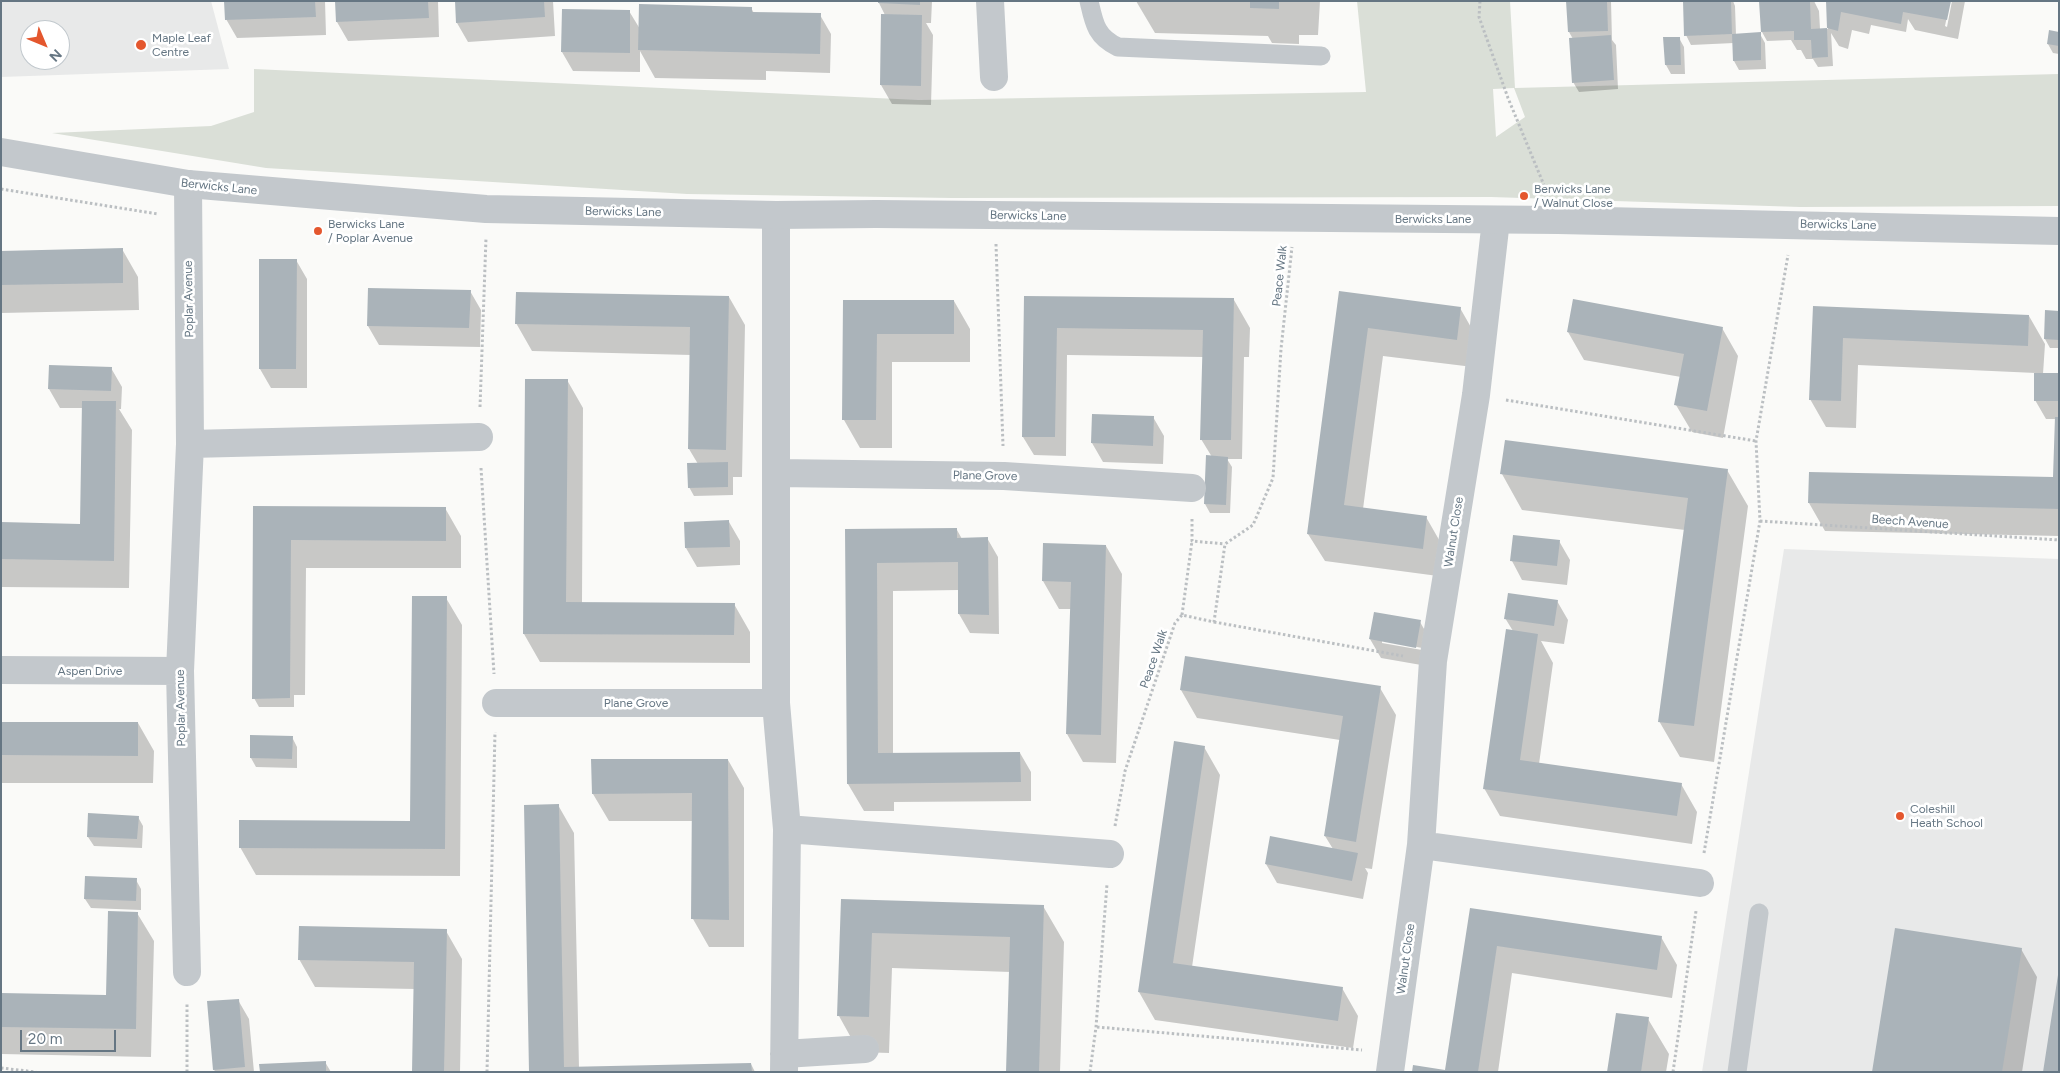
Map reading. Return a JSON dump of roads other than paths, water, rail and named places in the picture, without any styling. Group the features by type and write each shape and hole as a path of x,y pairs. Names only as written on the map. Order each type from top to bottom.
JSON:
{"street":[{"path":"990,1 994,77"},
{"name":"Berwicks Lane","path":"1,152 188,184 486,209 776,215 1558,220 2059,231"},
{"name":"Poplar Avenue","path":"187,972 180,671 190,444 188,184"},
{"path":"776,215 776,703 787,829 784,1063 865,1049"},
{"name":"Walnut Close","path":"1391,1062 1421,845 1433,661 1476,395 1496,220"},
{"path":"190,444 479,437"},
{"name":"Plane Grove","path":"777,473 1004,476 1192,488"},
{"name":"Aspen Drive","path":"1,670 180,671"},
{"name":"Plane Grove","path":"496,703 776,703"},
{"path":"787,829 1110,854"},
{"path":"1421,845 1700,883"}],"lane":[{"path":"1089,1 1094,23 1105,41 1118,47 1321,56"},
{"path":"1737,1072 1759,913"}],"place":[{"name":"Maple Leaf Centre","path":"141,45"},
{"name":"Berwicks Lane / Walnut Close","path":"1524,196"},
{"name":"Berwicks Lane / Poplar Avenue","path":"318,231"},
{"name":"Coleshill Heath School","path":"1900,816"}]}
